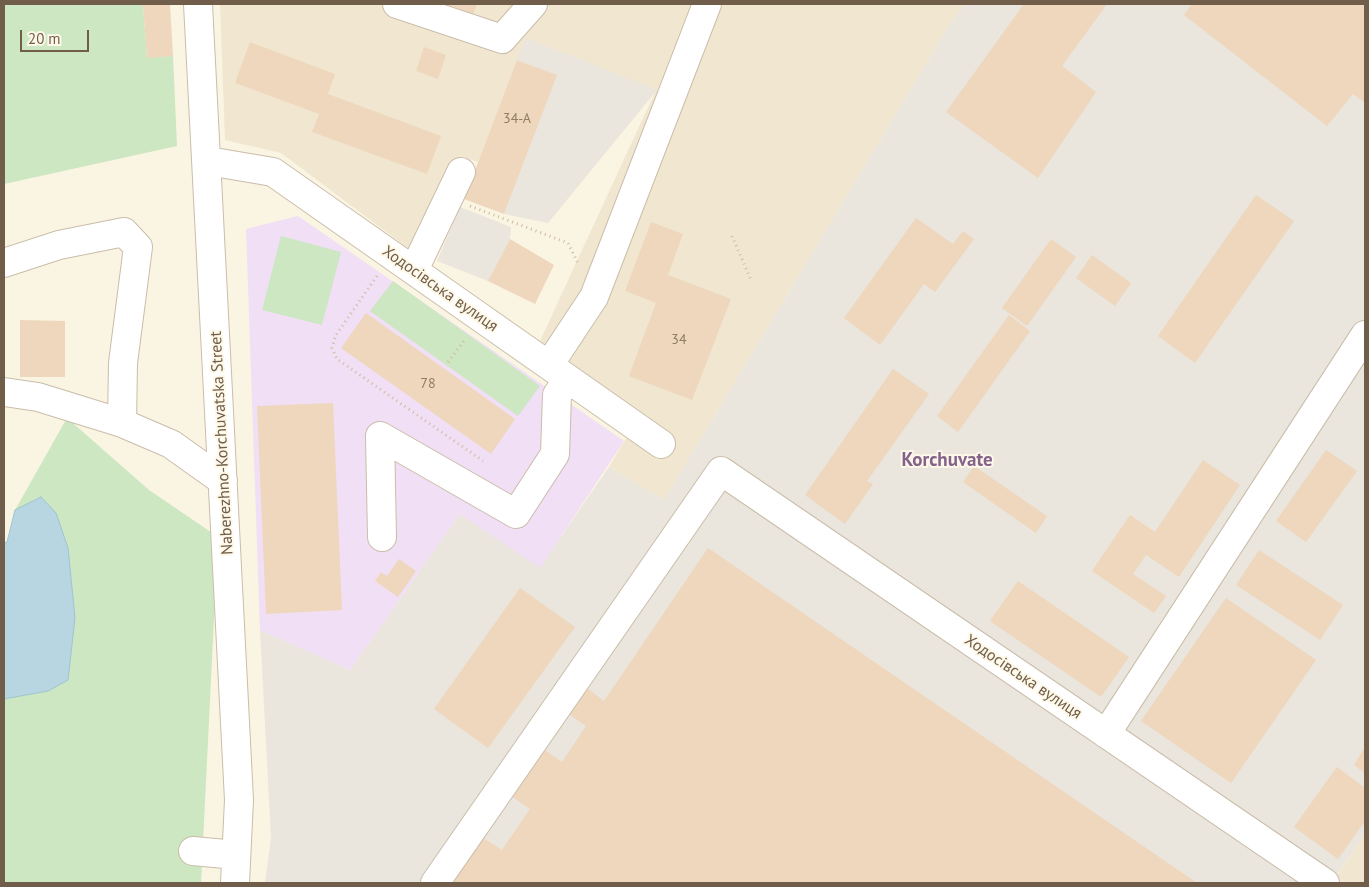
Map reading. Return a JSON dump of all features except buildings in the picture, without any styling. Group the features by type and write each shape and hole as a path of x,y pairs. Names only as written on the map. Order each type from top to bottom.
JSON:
{"street":[{"name":"Naberezhno-Korchuvatska Street","path":"198,4 208,161 239,800 235,883"},
{"path":"397,4 502,39 533,4"},
{"path":"382,537 380,436 516,514 555,454 558,372 594,297 707,4"},
{"name":"Ходосівська вулиця","path":"208,161 273,172 660,444"},
{"path":"403,263 449,198 461,172"},
{"path":"4,263 59,245 124,232 138,247 123,363 122,423"},
{"path":"1106,734 1365,336"},
{"path":"4,392 38,397 122,423 171,444 224,481"},
{"name":"Ходосівська вулиця","path":"435,883 721,471 1325,883"},
{"path":"193,851 236,855"}],"path":[{"path":"449,198 568,243 594,297"},
{"path":"732,236 751,280"},
{"path":"403,263 336,334 332,348 337,359 484,461"}],"shaded area":[{"path":"220,4 966,4 953,19 664,500 609,467 638,418 540,341 656,90 526,39 478,162 462,157 413,252 281,153 225,140"},
{"path":"966,4 1365,4 1365,834 1331,883 265,883 271,838 260,630 350,670 460,514 540,567 609,467 664,500 953,19"},
{"path":"526,38 657,90 548,223 504,214 556,75 517,60"},
{"path":"460,207 511,227 510,239 488,281 437,261"},
{"path":"298,216 624,441 540,568 460,514 350,670 260,630 246,229"},
{"path":"1365,834 1365,883 1343,883 1335,878"}],"green space":[{"path":"4,4 143,4 147,57 173,56 177,146 4,184"},
{"path":"281,236 341,252 322,325 262,310"},
{"path":"393,281 540,386 518,416 370,311"},
{"path":"67,418 149,490 218,537 201,883 4,883 4,699 22,694 4,543 7,542 15,510"}],"water":[{"path":"41,497 56,513 68,548 75,618 68,680 48,691 4,699 4,543 7,542 15,510"}],"district":[{"name":"Korchuvate","path":"947,461"}]}
